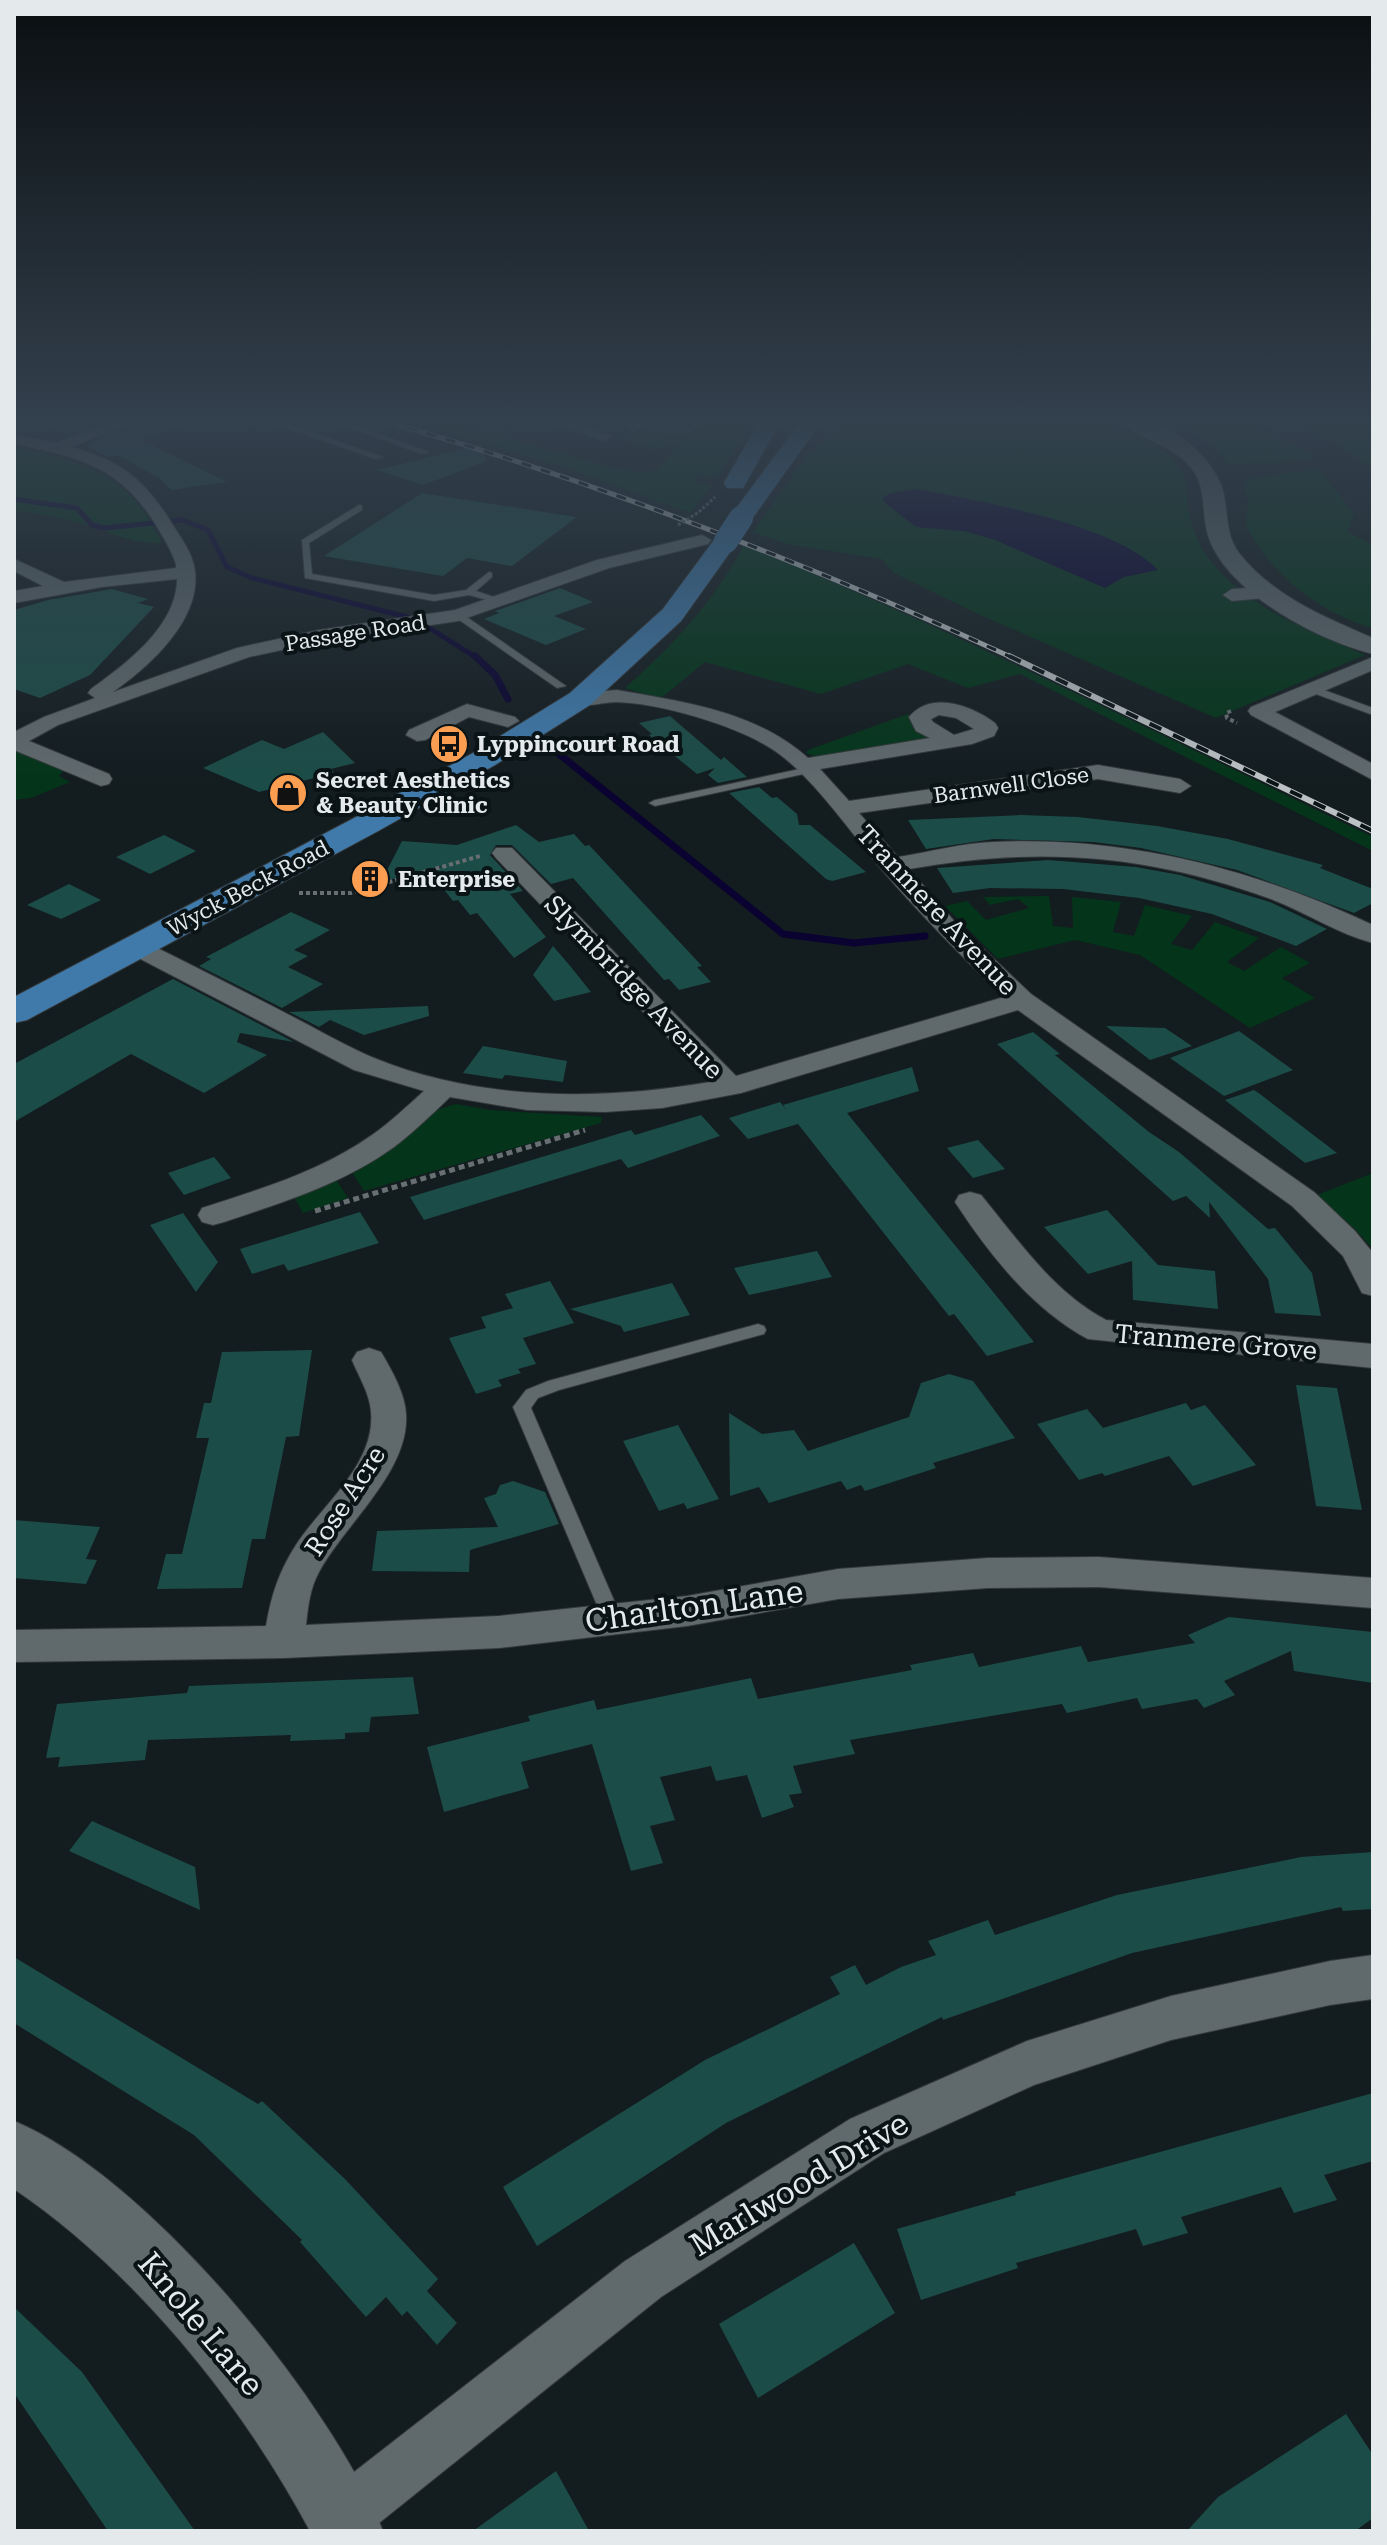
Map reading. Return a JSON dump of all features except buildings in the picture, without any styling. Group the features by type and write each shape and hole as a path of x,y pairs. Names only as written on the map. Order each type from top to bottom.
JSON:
{"main road":[{"name":"Wyck Beck Road","path":"14,1012 484,759 672,615 704,541"},
{"name":"Wyck Beck Road","path":"14,985 458,753 508,721 570,693"}],"street":[{"path":"26,713 51,721 108,687 164,634 183,603 187,572 175,541"},
{"name":"Passage Road","path":"14,741 51,721 244,652 319,636 462,614 527,595 668,541"},
{"path":"1220,541 1231,558 1267,593 1288,608 1373,647"},
{"path":"14,564 59,587"},
{"path":"14,597 59,587 187,572"},
{"path":"1232,595 1267,593"},
{"path":"137,662 198,667"},
{"path":"1367,765 1258,711 1373,663"},
{"name":"Tranmere Avenue","path":"570,693 635,699 739,723 781,745 807,768 946,927 1022,1000 1303,1199 1342,1235 1372,1276"},
{"path":"418,735 467,710 508,721"},
{"path":"14,741 83,775"},
{"path":"807,768 951,742"},
{"name":"Barnwell Close","path":"842,809 1098,772 1180,786"},
{"path":"891,865 992,849 1129,855 1212,871 1268,887 1373,935"},
{"name":"Slymbridge Avenue","path":"504,853 731,1087"},
{"path":"136,947 364,1064 444,1088 527,1101 605,1103 662,1099 731,1087 1022,1000"},
{"path":"213,1215 268,1210 384,1140 444,1088"},
{"name":"Tranmere Grove","path":"970,1202 1056,1305 1076,1321 1100,1331 1373,1356"},
{"name":"Rose Acre","path":"284,1642 290,1597 300,1570 355,1494 384,1442 389,1415 369,1360"},
{"name":"Charlton Lane","path":"14,1646 284,1642 499,1632 687,1611 838,1584 988,1573 1099,1572 1373,1593"},
{"name":"Marlwood Drive","path":"345,2524 643,2279 867,2136 1027,2064 1171,2018 1330,1983 1373,1977"},
{"name":"Knole Lane","path":"14,2152 98,2213 167,2276 230,2348 289,2432 345,2524"}],"lane":[{"path":"307,541 308,576 434,598 469,592 501,601"},
{"path":"469,592 489,575"},
{"path":"469,592 470,607 462,614 570,693"},
{"path":"1309,688 1373,712"},
{"path":"655,803 807,768"},
{"path":"612,1619 522,1407 532,1394 554,1385 758,1330"}],"path":[{"path":"1224,707 1231,711"},
{"path":"247,889 339,895 501,850 504,853"},
{"path":"268,1210 604,1124 605,1103"}],"green space":[{"path":"778,541 1199,541 1209,558 1247,595 1284,618 1365,655 1216,718 978,614 894,573 882,559"},
{"path":"1254,541 1365,541 1373,545 1373,628 1316,602 1283,575"},
{"path":"744,545 982,649 1373,837 1373,851 1020,674 968,688 908,664 821,694 705,662 660,699 625,688 691,622 719,586"},
{"path":"908,714 916,729 931,740 817,757 806,753 808,750"},
{"path":"14,750 66,768 59,776 70,782 31,798 14,800"},
{"path":"1049,896 1053,926 1073,928 1072,897 1121,902 1113,932 1134,936 1145,905 1192,916 1171,944 1192,950 1215,922 1259,938 1227,962 1244,971 1281,947 1310,963 1282,978 1315,998 1250,1028 1140,955 1075,940 998,959 945,906 967,901 986,920 1029,908 1018,899 990,905 983,897"},
{"path":"456,1104 490,1110 602,1117 601,1123 364,1191 351,1171 378,1155 428,1116"},
{"path":"1373,1173 1373,1249 1317,1195"},
{"path":"335,1178 348,1198 303,1213 293,1195"}],"shaded area":[{"path":"997,541 1112,541 1138,554 1158,570 1124,577 1105,588"}],"waterway":[{"path":"214,541 227,567 252,578 411,618"},
{"path":"426,626 477,658"},
{"path":"475,656 495,675 508,699"},
{"path":"544,742 783,934 854,943 925,936"}],"railway":[{"path":"738,541 860,590 1013,658"},
{"path":"1009,656 1373,831"}],"place":[{"name":"Lyppincourt Road","path":"449,744"},
{"name":"Secret Aesthetics & Beauty Clinic","path":"288,793"},
{"name":"Enterprise","path":"370,879"}]}
